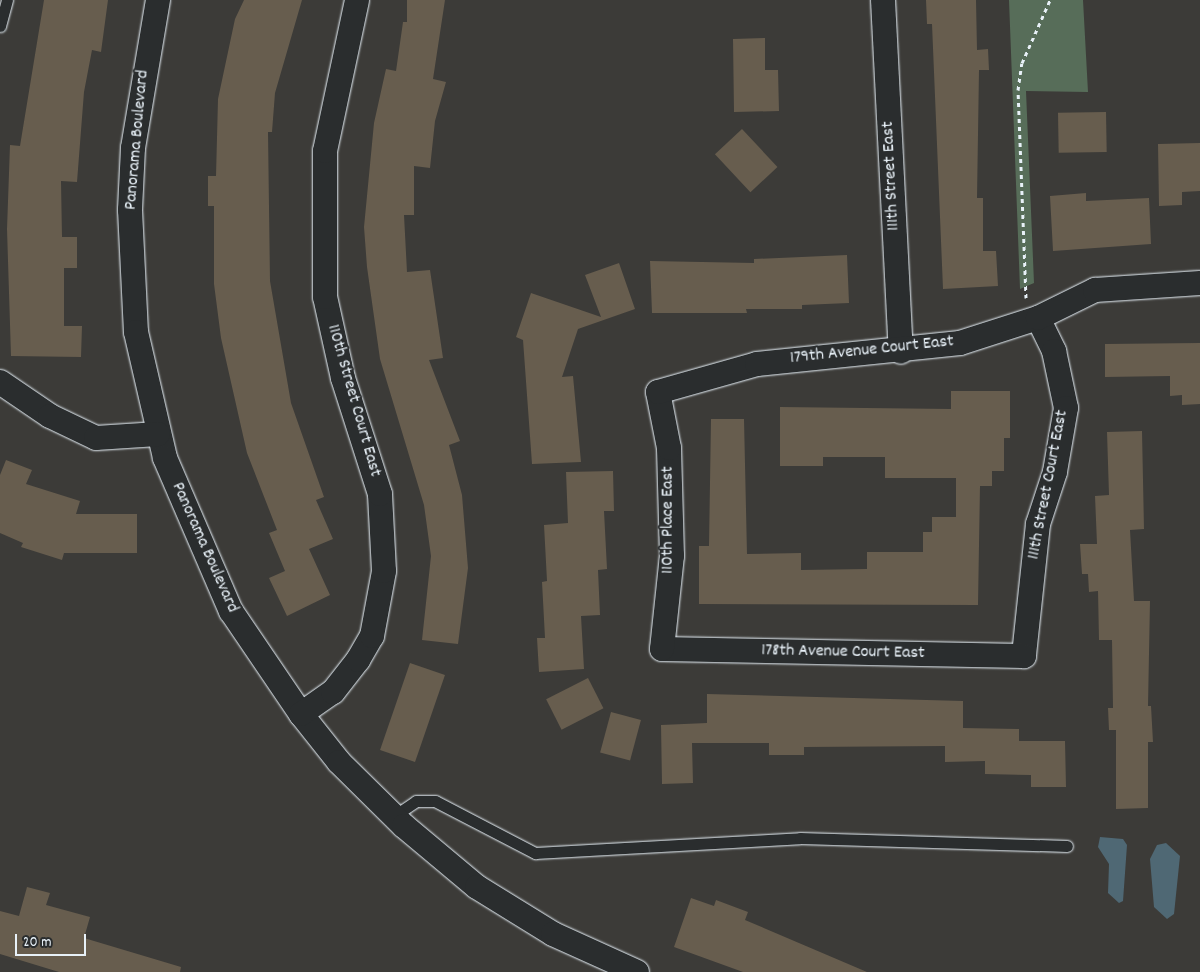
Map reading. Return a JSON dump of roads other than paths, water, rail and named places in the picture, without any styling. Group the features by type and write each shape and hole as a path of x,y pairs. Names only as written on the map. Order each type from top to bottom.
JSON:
{"street":[{"name":"Panorama Boulevard","path":"158,0 142,82 130,210 136,332 158,434 207,562 231,611 301,714 340,762 394,816 477,887 553,934 637,972"},
{"name":"110th Street Court East","path":"301,714 333,692 358,660 372,636 384,571 380,494 343,378 325,297 325,151 357,0"},
{"name":"111th Street East","path":"883,0 902,352"},
{"name":"179th Avenue Court East","path":"658,392 757,364 902,352 960,343 1033,320 1095,290 1200,283"},
{"name":"111th Street Court East","path":"1024,656 1038,524 1055,472 1066,408 1054,351 1033,320"},
{"path":"0,382 50,416 96,438 158,434"},
{"name":"110th Place East","path":"658,392 668,448 672,556 662,649"},
{"name":"178th Avenue Court East","path":"662,649 1024,656"}],"lane":[{"path":"0,26 7,0"},
{"path":"394,816 416,801 435,801 535,853 800,838 1067,846"}],"water":[{"path":"1100,837 1123,839 1127,845 1123,901 1119,903 1108,893 1109,864 1098,847"},
{"path":"1166,843 1180,856 1174,914 1167,919 1154,907 1150,859 1157,845"}]}
